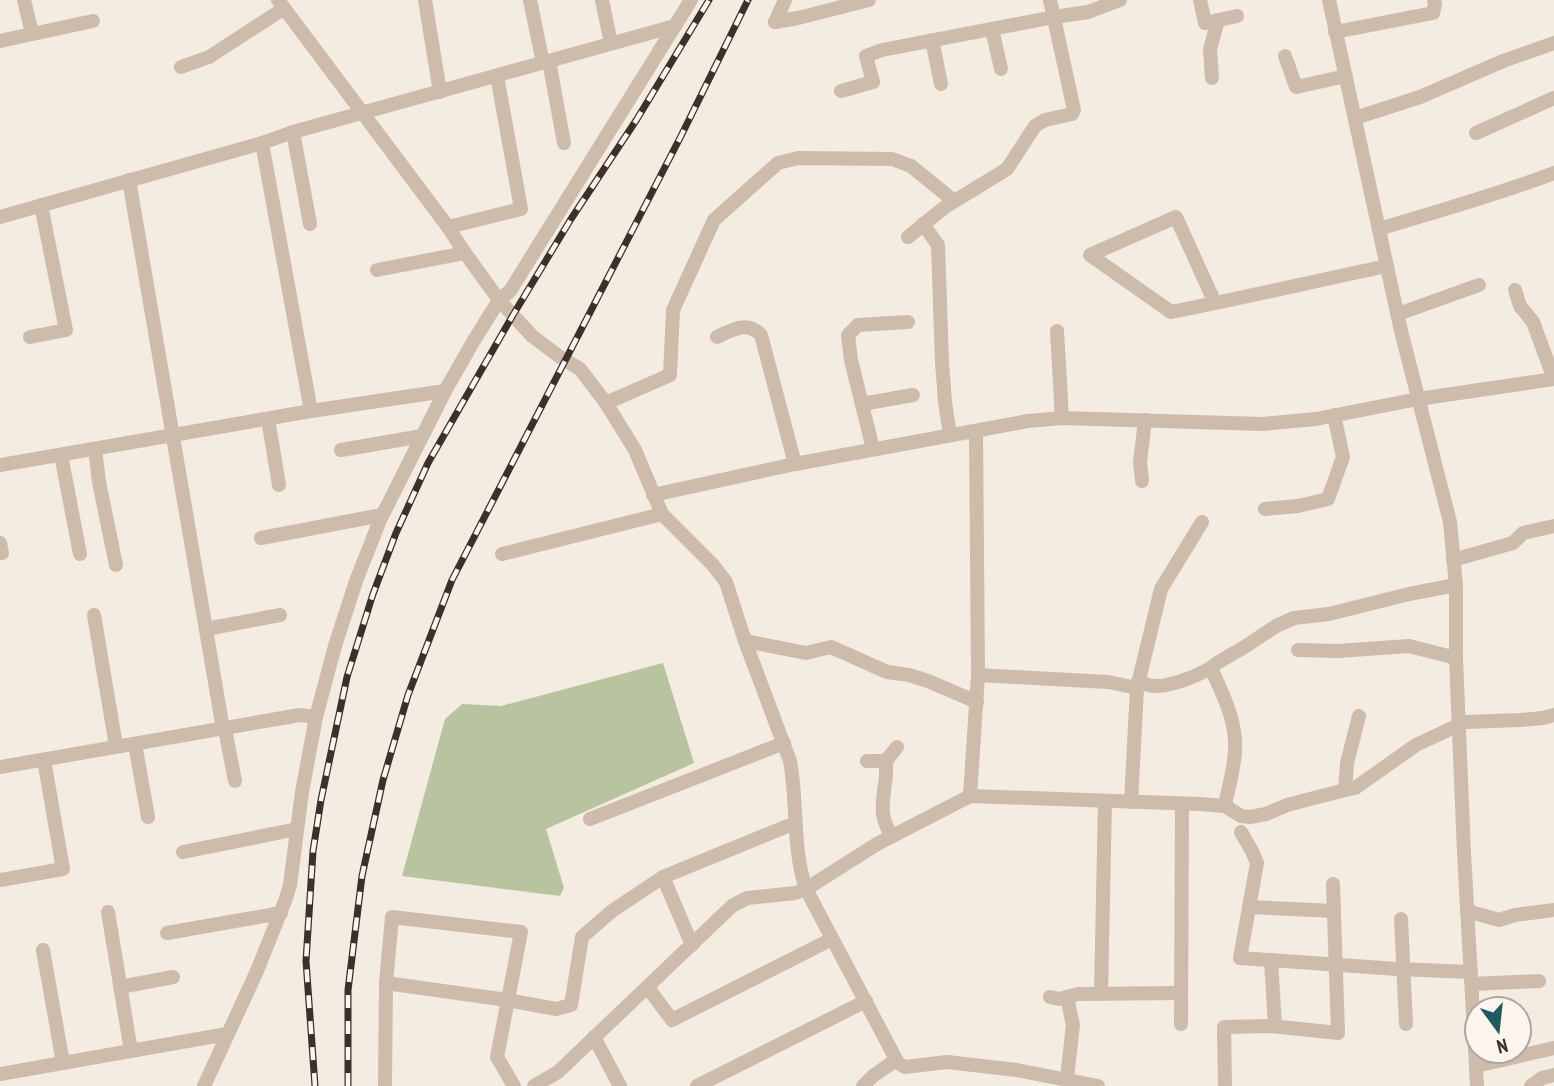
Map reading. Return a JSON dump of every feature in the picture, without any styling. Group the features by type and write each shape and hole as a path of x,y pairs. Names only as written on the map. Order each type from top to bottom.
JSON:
{"street":[{"path":"24,0 32,33"},
{"path":"425,0 440,92"},
{"path":"530,0 564,143"},
{"path":"601,0 611,43"},
{"path":"204,1086 257,971 290,885 296,829 316,717 356,581 382,515 473,342 499,300 510,291 691,0"},
{"path":"785,0 775,22 798,19 869,0"},
{"path":"908,237 954,201 1007,169 1035,126 1045,120 1072,114 1074,110 1050,0"},
{"path":"841,91 873,82 866,56 882,50 1088,12 1121,0"},
{"path":"1200,0 1205,23 1237,16"},
{"path":"1329,0 1398,314 1450,522 1456,585 1456,658 1477,1086"},
{"path":"1335,32 1433,13 1434,0"},
{"path":"181,67 209,57 281,4 448,227 499,300 532,336 580,369 606,403 635,450 662,514 713,565 726,582 745,641 784,743 793,779 800,872 806,889 898,1063 905,1067 947,1062 1017,1070 1098,1086"},
{"path":"1212,78 1210,49 1218,20"},
{"path":"0,41 93,21"},
{"path":"0,217 675,26"},
{"path":"992,29 1001,69"},
{"path":"932,40 941,84"},
{"path":"1356,118 1420,97 1503,61 1554,43"},
{"path":"1285,56 1296,87 1346,76"},
{"path":"448,227 521,209 497,76"},
{"path":"1476,133 1554,98"},
{"path":"293,132 310,225"},
{"path":"262,143 311,411"},
{"path":"606,403 670,374 673,310 714,220 778,163 798,158 892,159 911,166 954,201"},
{"path":"1379,229 1510,190 1554,173"},
{"path":"129,180 206,629 235,781"},
{"path":"30,337 66,330 41,205"},
{"path":"1215,303 1176,217 1090,255 1171,312 1215,303 1387,266"},
{"path":"923,224 938,245 942,362 950,435"},
{"path":"377,270 465,253"},
{"path":"1398,314 1479,285"},
{"path":"653,495 795,464 1028,421 1062,418 1263,424 1316,419 1418,398 1554,379 1533,322 1520,306 1515,290"},
{"path":"873,449 851,360 848,335 858,325 908,322"},
{"path":"717,337 739,327 751,328 761,335 795,464"},
{"path":"1057,331 1062,418"},
{"path":"0,465 311,411 445,391"},
{"path":"862,404 913,395"},
{"path":"1265,509 1328,499 1343,457 1334,415"},
{"path":"268,419 279,485"},
{"path":"1142,481 1140,462 1145,420"},
{"path":"970,796 978,675 976,431"},
{"path":"341,450 422,436"},
{"path":"95,449 116,565"},
{"path":"61,455 80,554"},
{"path":"502,554 662,514"},
{"path":"261,538 382,515"},
{"path":"1131,802 1137,684 1161,589 1202,522"},
{"path":"1453,560 1513,543 1523,533 1554,526"},
{"path":"978,675 1166,685 1210,668 1276,626 1294,618 1329,614 1456,585"},
{"path":"94,615 116,746"},
{"path":"206,629 280,615"},
{"path":"745,641 806,653 831,647 887,672 928,681 977,702"},
{"path":"1298,650 1338,652 1409,646 1456,658"},
{"path":"1210,668 1233,723 1235,752 1225,806"},
{"path":"0,767 300,715 316,717"},
{"path":"534,1086 558,1072 732,906 747,898 806,889 891,836 970,796 1225,806 1241,816 1250,817 1354,788 1416,745 1459,725 1472,721 1520,720 1554,715"},
{"path":"1345,790 1347,763 1359,716"},
{"path":"590,819 784,743"},
{"path":"135,744 148,817"},
{"path":"891,836 883,818 882,800 887,761 897,747"},
{"path":"0,880 63,869 44,760"},
{"path":"867,761 887,761"},
{"path":"1101,993 1105,801"},
{"path":"1181,1024 1182,804"},
{"path":"386,983 556,1009 571,1004 582,937 612,911 663,877 795,823"},
{"path":"183,852 296,829"},
{"path":"1241,832 1257,863 1240,958 1404,969 1471,978 1539,981"},
{"path":"663,877 691,945"},
{"path":"1225,1086 1224,1027 1275,1026 1338,1033 1333,884"},
{"path":"1249,907 1334,911"},
{"path":"1467,911 1499,920 1554,910"},
{"path":"108,912 131,1051"},
{"path":"167,933 281,913"},
{"path":"385,1086 386,983 392,917 521,932 498,1057 514,1086"},
{"path":"1401,919 1406,1024"},
{"path":"648,988 672,1020 832,939"},
{"path":"43,950 63,1063"},
{"path":"1271,960 1275,1026"},
{"path":"120,987 173,977"},
{"path":"1050,997 1059,999 1078,994 1101,993 1181,993"},
{"path":"1067,997 1073,1026 1067,1079"},
{"path":"697,1086 866,1001"},
{"path":"0,1074 227,1034"},
{"path":"594,1037 620,1086"},
{"path":"1476,1066 1554,1048"},
{"path":"863,1086 896,1060"},
{"path":"1531,1086 1542,1077 1554,1075"}],"green space":[{"path":"663,663 694,763 546,829 564,888 560,896 402,876 445,719 462,704 501,706"}],"railway":[{"path":"315,1086 306,961 313,851 347,677 373,594 396,533 428,463 571,219 637,119 709,0"},
{"path":"348,1086 348,990 362,876 383,780 408,695 452,580 681,136 748,0"}]}
